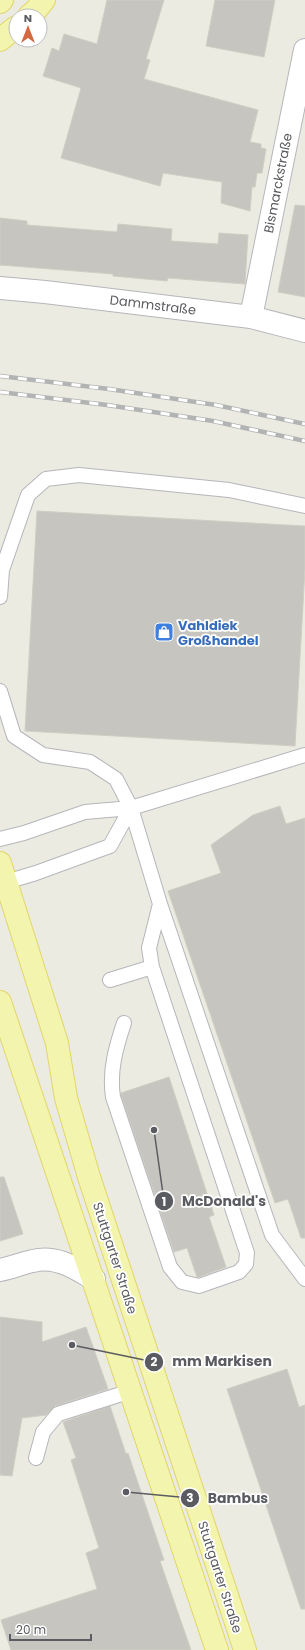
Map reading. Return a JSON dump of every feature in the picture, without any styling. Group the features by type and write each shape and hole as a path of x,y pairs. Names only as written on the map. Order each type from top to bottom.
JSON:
{"main road":[{"path":"38,8 44,0"},
{"path":"0,40 8,34"},
{"name":"Stuttgarter Straße","path":"2,876 57,1043 66,1098 88,1177 245,1650"},
{"name":"Stuttgarter Straße","path":"0,1002 218,1650"}],"street":[{"name":"Bismarckstraße","path":"251,317 304,62"},
{"name":"Dammstraße","path":"0,288 251,317 305,331"},
{"path":"0,1270 44,1258 56,1260 68,1265 94,1279"}],"lane":[{"path":"0,597 2,570 28,495 46,479 79,475 229,490 305,506"},
{"path":"0,691 14,736 43,755 90,762 116,779 131,808 160,904 272,1235 305,1279"},
{"path":"0,839 24,833 85,812 131,808 305,755"},
{"path":"2,876 36,873 110,846 131,808"},
{"path":"124,1023 116,1046 112,1069 111,1083 113,1097 170,1267 182,1282 199,1286 239,1272 246,1264 247,1252 152,967 149,948 160,904"},
{"path":"110,980 152,967"},
{"path":"36,1458 43,1432 58,1414 131,1391"}],"building":[{"path":"107,0 164,0 146,59 150,60 144,79 258,110 250,142 261,144 261,148 266,149 262,173 257,173 255,187 252,187 250,211 221,203 222,182 163,173 160,186 61,158 81,88 43,76 52,48 59,51 64,34 97,44"},
{"path":"215,0 275,0 264,57 206,46"},
{"path":"295,205 305,206 305,297 278,292"},
{"path":"0,218 27,221 27,225 117,232 118,224 172,229 171,241 218,244 219,233 248,235 245,284 168,278 167,281 113,276 113,274 0,265"},
{"path":"37,511 305,526 305,569 295,746 25,731"},
{"path":"280,806 286,824 305,818 305,1238 301,1238 288,1199 275,1203 168,891 221,873 211,845 253,815"},
{"path":"169,1077 214,1215 209,1217 226,1267 199,1277 197,1277 187,1248 174,1252 121,1095 121,1093"},
{"path":"0,1177 4,1177 23,1234 0,1241"},
{"path":"0,1317 42,1322 42,1342 86,1327 108,1389 55,1406 46,1415 22,1418 12,1476 0,1475"},
{"path":"287,1369 299,1407 305,1405 305,1609 301,1609 227,1389"},
{"path":"110,1406 126,1454 128,1453 164,1560 160,1561 191,1650 11,1650 1,1620 97,1589 86,1553 99,1548 71,1460 76,1458 63,1422"}],"railway":[{"path":"0,376 109,389 216,405 305,424"},
{"path":"0,392 107,405 213,421 305,441"}],"place":[{"name":"Vahldiek Großhandel","path":"164,632"},
{"name":"McDonald's","path":"154,1130"},
{"name":"mm Markisen","path":"72,1345"},
{"name":"Bambus","path":"126,1492"}]}
